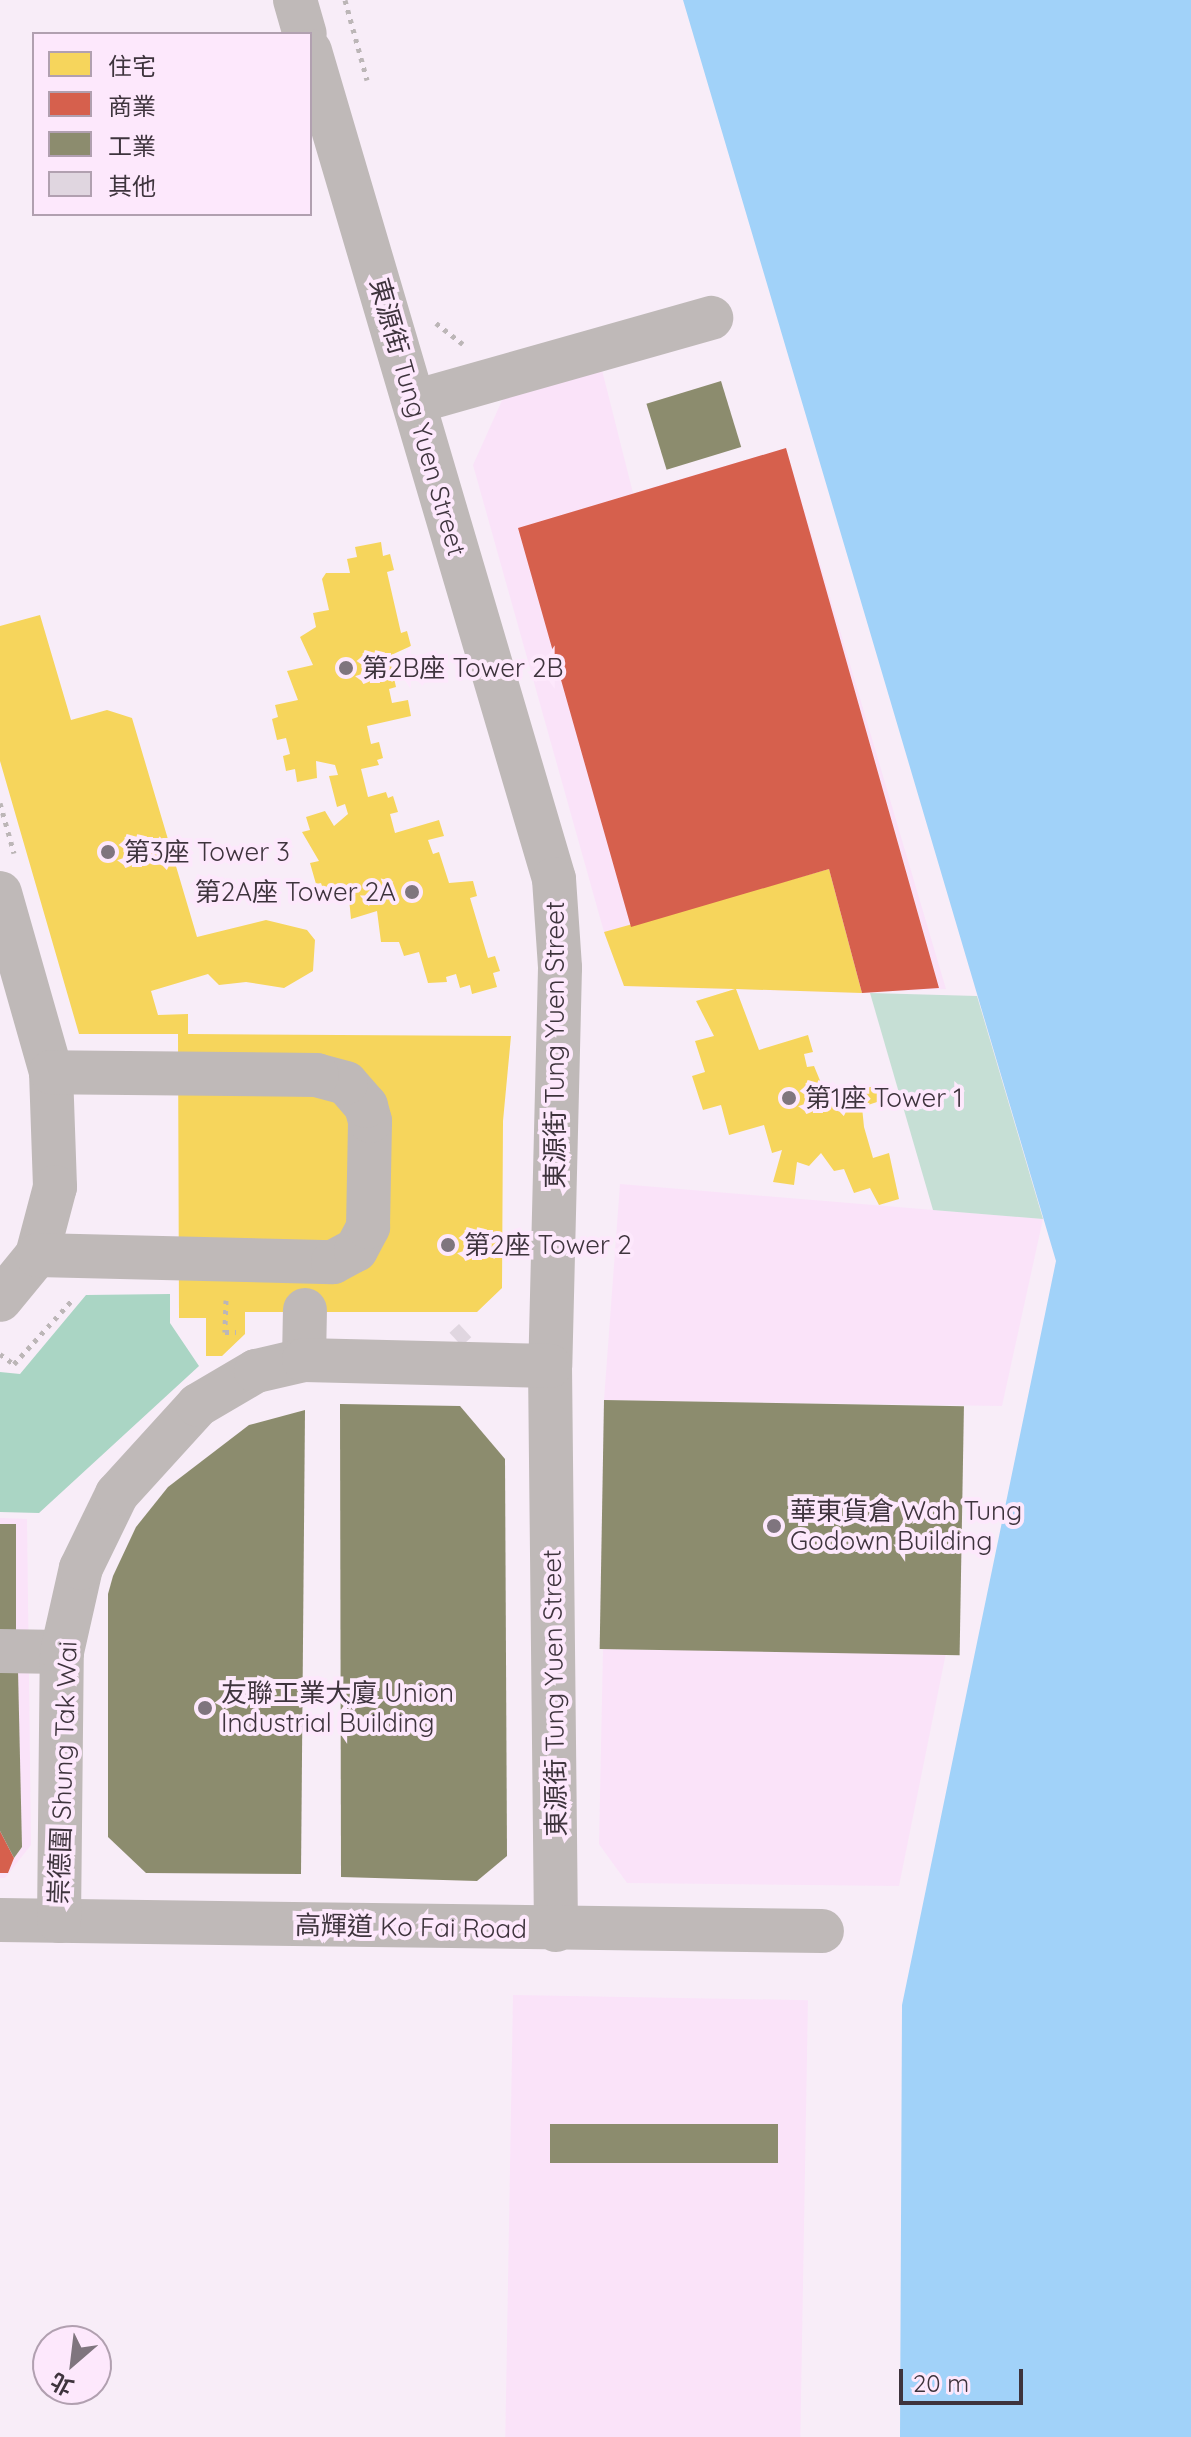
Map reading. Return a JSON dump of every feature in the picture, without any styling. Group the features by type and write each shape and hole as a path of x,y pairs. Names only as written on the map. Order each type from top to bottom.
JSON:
{"street":[{"path":"295,0 304,32"},
{"name":"東源街 Tung Yuen Street","path":"312,58 554,879 560,983 550,1366 556,1930"},
{"path":"414,402 711,318"},
{"path":"0,893 51,1072 55,1187 37,1255 0,1300"},
{"path":"37,1255 86,1273 333,1262 345,1258 364,1240 368,1227 370,1121 357,1093 332,1077 51,1072"},
{"path":"304,1360 305,1310"},
{"name":"崇德圍 Shung Tak Wai","path":"59,1921 62,1652 81,1568 117,1494 198,1405 256,1371 304,1360 550,1366"},
{"path":"0,1651 62,1652"},
{"name":"高輝道 Ko Fai Road","path":"0,1920 556,1930 822,1931"}],"path":[{"path":"0,1354 14,1364 86,1273"}],"shaded area":[{"path":"602,370 633,493 786,448 946,989 862,993 624,986 604,932 473,465 504,396"},
{"path":"620,1184 1043,1219 1002,1406 604,1400"},
{"path":"0,1518 27,1519 31,1845 5,1878 0,1878"},
{"path":"603,1649 946,1653 899,1886 627,1883 599,1844"},
{"path":"513,1995 808,2000 800,2437 505,2437"}],"green space":[{"path":"870,993 977,996 1043,1219 933,1210"},
{"path":"170,1294 170,1323 199,1366 39,1513 0,1512 0,1372 20,1374 86,1295"}],"water":[{"path":"683,0 1191,0 1191,2437 900,2437 902,2005 1056,1261"}],"building: 住宅":[{"path":"381,542 383,556 390,554 394,570 387,572 401,633 407,631 411,646 389,656 396,687 389,689 392,703 408,700 411,716 367,726 371,744 379,742 383,758 377,760 379,765 361,769 368,797 386,792 388,798 393,796 398,812 390,814 395,833 439,820 444,836 428,840 433,854 439,852 449,883 473,881 477,896 470,898 488,958 495,956 500,971 493,973 497,987 472,994 470,985 460,988 456,974 446,977 447,982 428,983 419,952 404,956 399,942 381,942 377,911 351,919 348,888 325,895 321,883 316,884 310,863 319,861 302,832 310,830 306,817 325,811 334,826 348,814 345,804 337,807 329,776 338,775 335,765 316,761 317,778 297,782 295,769 286,771 283,756 290,754 286,738 277,740 272,719 278,717 275,705 298,700 287,671 313,665 300,637 316,627 313,613 329,610 322,579 326,573 350,573 347,559 357,557 355,547"},
{"path":"40,615 71,720 107,710 132,718 197,937 266,920 307,930 315,940 313,971 284,988 246,982 219,985 208,974 151,991 158,1015 188,1014 188,1034 511,1036 503,1121 502,1288 477,1312 245,1312 245,1334 222,1356 206,1356 206,1318 179,1318 178,1034 79,1034 0,761 0,626"},
{"path":"829,869 862,993 736,989 759,1050 808,1035 813,1052 804,1054 807,1067 814,1066 826,1095 876,1086 880,1101 862,1107 864,1127 873,1158 889,1153 899,1199 879,1205 870,1188 854,1193 844,1169 834,1171 821,1153 809,1166 797,1162 794,1185 773,1182 782,1150 772,1153 764,1125 729,1135 721,1105 703,1110 692,1076 705,1072 695,1041 714,1036 696,1001 735,989 624,986 604,932"}],"building: 商業":[{"path":"786,448 939,988 862,993 829,869 631,927 518,528"},
{"path":"0,1831 14,1858 8,1873 0,1873"}],"building: 工業":[{"path":"721,381 741,447 667,470 646,404"},
{"name":"華東貨倉 Wah Tung Godown Building","path":"604,1400 964,1406 960,1655 600,1649"},
{"path":"340,1404 460,1406 505,1459 507,1856 477,1881 341,1877"},
{"name":"友聯工業大廈 Union Industrial Building","path":"305,1410 301,1874 146,1873 108,1837 108,1594 113,1576 136,1527 168,1487 249,1425"},
{"path":"0,1524 16,1524 16,1630 0,1630"},
{"path":"0,1670 18,1670 22,1847 14,1858 0,1831"},
{"path":"550,2124 778,2124 778,2163 550,2163"}],"building: 其他":[{"path":"459,1324 471,1337 462,1346 449,1333"}],"place":[{"name":"第2B座 Tower 2B","path":"346,668"},
{"name":"第3座 Tower 3","path":"108,852"},
{"name":"第2A座 Tower 2A","path":"412,892"},
{"name":"第1座 Tower 1","path":"789,1098"},
{"name":"第2座 Tower 2","path":"448,1245"},
{"name":"華東貨倉 Wah Tung Godown Building","path":"774,1526"},
{"name":"友聯工業大廈 Union Industrial Building","path":"205,1708"}]}
